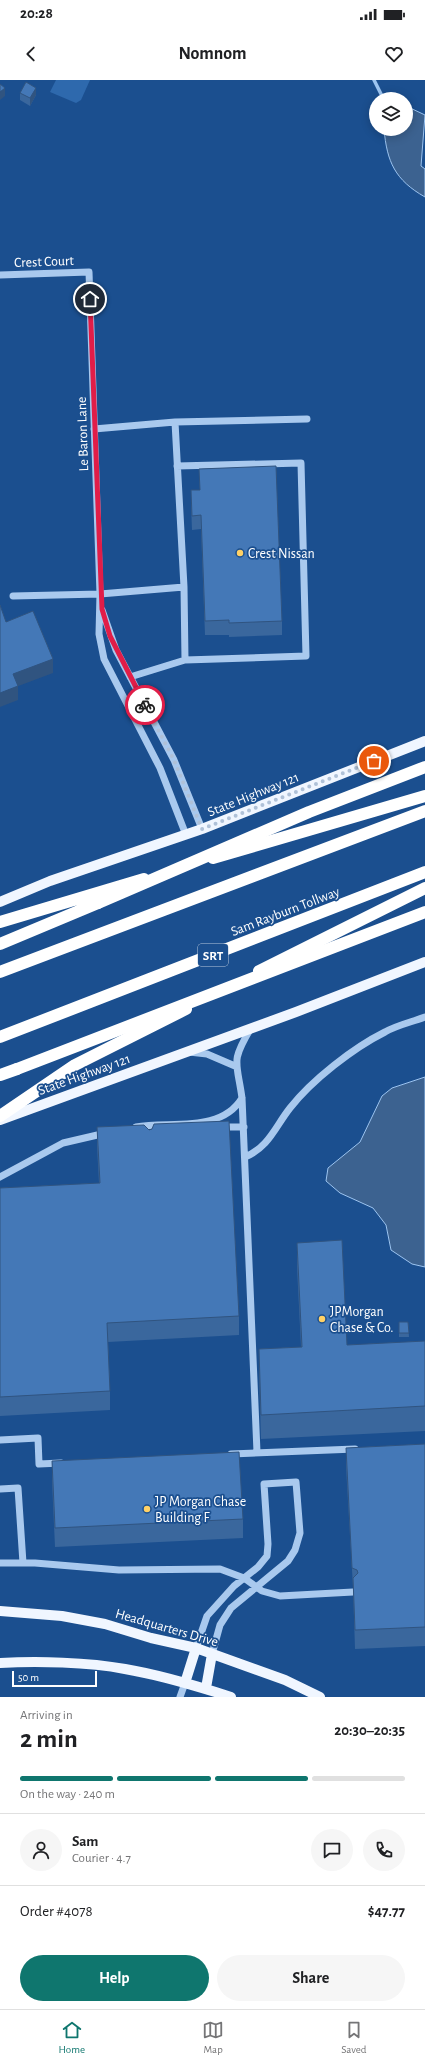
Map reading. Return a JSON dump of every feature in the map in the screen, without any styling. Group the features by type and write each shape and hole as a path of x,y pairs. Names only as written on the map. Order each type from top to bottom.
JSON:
{"highway":[{"path":"2,943 309,812 425,767"},
{"path":"0,922 425,796"},
{"path":"0,972 425,811"},
{"name":"Sam Rayburn Tollway","path":"0,1037 425,872"},
{"path":"0,1116 75,1066 425,888"},
{"path":"0,1075 425,912"}],"main road":[{"name":"State Highway 121","path":"0,902 50,881 202,829 425,741"},
{"name":"State Highway 121","path":"0,1120 251,1028 425,962"},
{"name":"Headquarters Drive","path":"0,1611 62,1616 105,1624 152,1638 196,1648 285,1680 320,1697"},
{"path":"185,1683 196,1648"},
{"path":"204,1693 212,1654"},
{"path":"0,1663 42,1663 124,1668 185,1683 204,1693 231,1697"}],"street":[{"name":"Crest Court","path":"0,275 90,272"},
{"name":"Le Baron Lane","path":"90,272 100,594 99,634 104,658 160,768 186,835"},
{"path":"94,429 174,422 307,419"},
{"path":"174,422 184,587 185,660"},
{"path":"130,677 185,660 306,656 301,462 177,466"},
{"path":"13,596 100,594 184,587"},
{"name":"Le Baron Lane","path":"100,594 102,609 110,636 174,760 202,829"},
{"path":"245,1157 257,1152 274,1134 290,1108 339,1061 385,1031 425,1017"},
{"path":"251,1028 236,1055 235,1066 242,1098 244,1127 257,1452"},
{"path":"185,1052 208,1054 235,1066"},
{"path":"126,1129 148,1128 179,1123 212,1122 227,1115 238,1106 242,1098"},
{"path":"179,1123 196,1128 244,1127"},
{"path":"0,1177 63,1143 111,1132"},
{"path":"0,1440 38,1438 39,1464 70,1463"},
{"path":"226,1454 364,1448"},
{"path":"196,1648 207,1616 234,1586 258,1567 267,1556 268,1544 264,1484 296,1482 300,1533 295,1550 288,1561 231,1608 220,1625 212,1654"},
{"path":"0,1489 18,1488 23,1563"},
{"path":"0,1563 23,1563 119,1570 174,1571 207,1568 220,1569 244,1578 262,1591 280,1596 353,1592"},
{"path":"180,1697 185,1683"}],"shaded area":[{"path":"56,80 90,80 81,100 76,103 50,92"},
{"path":"413,109 425,115 421,166 425,169 425,197 406,184 394,169 390,161 385,136 413,136"},
{"path":"425,1077 425,1267 412,1264 391,1250 386,1225 373,1208 340,1193 326,1181 328,1168 360,1142 382,1096 392,1088"}],"building":[{"path":"26,82 36,88 30,98 20,93"},
{"path":"0,84 5,88 0,92"},
{"name":"Crest Nissan","path":"276,466 282,621 229,623 229,620 205,621 201,515 192,516 191,490 200,490 199,469"},
{"path":"0,605 6,622 33,611 53,659 13,674 18,686 0,693"},
{"path":"229,1121 239,1316 107,1323 110,1391 0,1397 0,1188 100,1183 97,1127 144,1125 149,1130 152,1129 154,1124"},
{"name":"JPMorgan Chase & Co.","path":"342,1240 347,1345 425,1341 425,1406 261,1415 259,1349 302,1347 297,1243"},
{"path":"399,1322 408,1322 409,1333 399,1333"},
{"path":"425,1444 425,1627 355,1630 353,1578 358,1573 357,1570 352,1568 346,1448"},
{"name":"JP Morgan Chase Building F","path":"239,1452 243,1519 55,1528 52,1461"}],"waterway":[{"path":"374,80 380,92"}],"way so far":[{"path":"145,705 174,760 202,829 374,761"}],"place":[{"name":"Crest Nissan","path":"240,553"},
{"name":"JPMorgan Chase & Co.","path":"322,1319"},
{"name":"JP Morgan Chase Building F","path":"147,1509"}],"route":[{"path":"90,299 100,594 102,609 105,622 116,650 145,705"}]}
